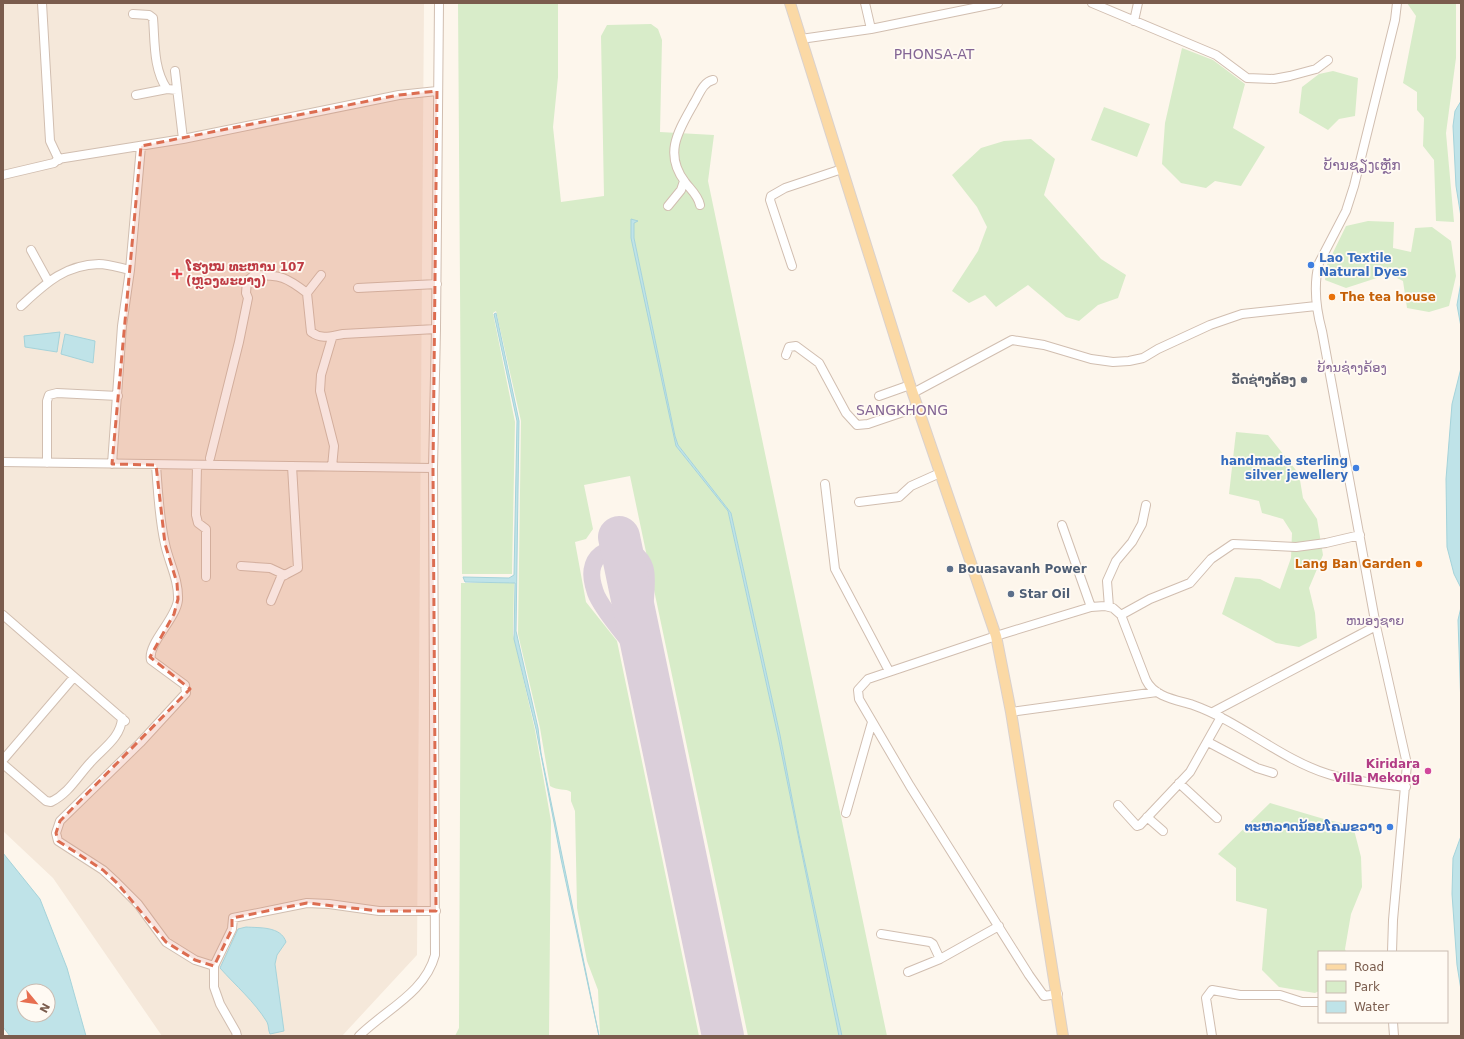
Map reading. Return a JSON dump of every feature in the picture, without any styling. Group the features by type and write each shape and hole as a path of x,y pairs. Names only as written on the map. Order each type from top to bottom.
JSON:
{"main road":[{"path":"790,3 911,389 996,636 1011,712 1064,1036"}],"street":[{"path":"42,3 50,142 59,160"},
{"path":"359,1036 412,992 426,976 435,955 433,468 436,329 439,3"},
{"path":"866,3 871,29"},
{"path":"801,39 871,29 998,3"},
{"path":"1092,3 1216,55 1247,78 1274,79 1290,76 1316,69 1328,60"},
{"path":"1134,21 1138,3"},
{"path":"1392,951 1393,920 1407,764 1376,626 1316,306 1316,272 1319,263 1346,211 1354,186 1395,20 1397,3"},
{"path":"133,14 148,15 152,18 160,76 168,89"},
{"path":"175,71 184,139"},
{"path":"700,205 699,198 684,181 677,169 674,156 674,144 682,123 703,87 709,81 713,80"},
{"path":"136,95 168,89 177,90"},
{"path":"3,175 59,160 184,139 399,95 437,91"},
{"path":"112,464 125,294 130,270 141,146"},
{"path":"792,266 770,200 771,196 785,188 842,169"},
{"path":"668,206 681,190 684,181"},
{"path":"31,250 48,281"},
{"path":"21,306 48,281 58,274 70,270 99,264 130,270"},
{"path":"210,458 239,342 248,298 246,293 247,281 254,275 273,275 288,278 308,293"},
{"path":"321,275 308,293 311,332 316,336 332,338 343,334 436,329"},
{"path":"358,288 436,284"},
{"path":"879,396 911,389 1012,340 1044,345 1091,359 1113,362 1129,361 1144,358 1158,349 1210,325 1242,314 1316,306"},
{"path":"332,338 321,375 320,391 334,446 332,467"},
{"path":"786,355 789,348 796,346 819,363 846,413 857,425 868,424 918,407"},
{"path":"46,464 47,401 49,395 57,393 118,396"},
{"path":"4,464 433,468"},
{"path":"156,465 165,544 176,583 178,599 174,614 155,645 150,657 151,660 185,685 186,693 140,743 60,821 56,833 58,841 103,870 117,883 138,904 166,942 195,960 214,966"},
{"path":"197,465 196,515 198,523 206,529 206,577"},
{"path":"271,601 278,582 285,575 296,570 298,565 292,466"},
{"path":"859,502 899,497 911,486 940,473"},
{"path":"825,484 835,569 889,671"},
{"path":"1109,606 1108,581 1116,561 1132,542 1142,524 1146,505"},
{"path":"1062,525 1091,607"},
{"path":"1121,615 1150,599 1190,583 1211,559 1233,544 1296,547 1326,543 1360,535"},
{"path":"240,566 270,568 285,575"},
{"path":"1058,994 1044,996 872,722 860,698 858,690 868,679 996,636 1091,607 1109,606 1121,615 1146,680 1149,686 1157,692 1213,712 1306,765 1327,774 1351,780 1406,787"},
{"path":"3,616 124,721 114,738 89,764 67,791 51,802 46,801 3,764"},
{"path":"1213,712 1376,626"},
{"path":"3,760 74,677"},
{"path":"1011,712 1157,692"},
{"path":"1118,805 1138,826 1190,772 1221,717"},
{"path":"846,813 872,722"},
{"path":"1208,742 1257,768 1273,773"},
{"path":"1179,783 1217,818"},
{"path":"1147,817 1163,831"},
{"path":"237,1036 220,1004 214,988 214,966 232,930 232,920 234,917 307,903 328,904 379,911 436,911"},
{"path":"908,972 940,959 999,926"},
{"path":"881,934 930,942 933,944 940,959"},
{"path":"1212,1036 1206,998 1212,990 1240,995 1280,995 1302,1002 1318,1002"},
{"path":"1393,1023 1394,1036"}],"highlighted area":[{"path":"437,91 433,468 436,911 379,911 307,903 232,918 232,929 214,966 195,960 166,942 117,883 103,870 58,841 56,833 60,821 190,689 150,657 174,614 178,599 177,583 165,544 156,465 112,464 141,146 399,95"}],"shaded area":[{"path":"3,3 424,3 417,955 342,1036 162,1036 53,878 3,831"}],"green space":[{"path":"458,3 558,3 558,77 553,127 561,202 604,196 601,36 607,25 651,24 658,29 662,40 660,132 714,135 708,181 887,1036 842,1036 799,835 780,735 731,513 678,445 634,238 634,223 637,221 632,219 632,238 676,446 728,511 778,736 839,1036 748,1036 630,476 584,485 593,529 586,539 575,542 586,602 617,641 699,1036 600,1036 598,990 587,961 577,908 575,811 571,801 571,792 550,786 540,728 518,634 521,421 496,311 493,313 515,422 512,574 462,574"},
{"path":"1407,3 1456,3 1456,58 1446,133 1454,222 1436,221 1434,160 1423,146 1424,118 1417,110 1417,92 1403,83 1416,16"},
{"path":"1182,48 1213,60 1245,84 1233,128 1265,147 1241,186 1215,181 1206,188 1181,183 1162,164 1165,123"},
{"path":"1333,71 1358,78 1355,116 1339,119 1328,130 1299,113 1302,87 1319,74"},
{"path":"1104,107 1150,124 1137,157 1091,140"},
{"path":"1031,139 1055,159 1044,195 1101,259 1126,275 1118,298 1098,305 1079,321 1066,317 1028,285 996,307 985,295 969,303 952,291 978,251 987,227 977,207 952,175 981,148 1004,141"},
{"path":"1368,221 1394,222 1393,248 1411,252 1415,228 1432,227 1451,241 1456,276 1449,306 1429,312 1407,308 1403,281 1389,274 1346,288 1325,280 1326,267 1346,226"},
{"path":"1236,432 1268,435 1299,474 1303,498 1317,519 1323,555 1309,588 1315,613 1317,638 1299,647 1276,643 1222,614 1235,577 1260,579 1280,589 1291,558 1292,533 1283,519 1262,513 1259,501 1229,494"},
{"path":"461,583 514,583 513,634 535,730 551,821 549,1036 455,1036 459,1028"},
{"path":"1270,803 1353,826 1361,857 1362,887 1351,914 1346,951 1318,951 1318,992 1315,993 1279,987 1262,970 1267,909 1236,901 1236,868 1218,854"}],"water":[{"path":"1461,101 1461,217 1456,186 1453,126 1455,111"},
{"path":"631,219 638,221 634,223 634,238 678,445 731,513 780,735 799,835 842,1036 839,1036 778,736 728,511 676,446 631,238"},
{"path":"1461,282 1461,327 1457,305"},
{"path":"496,313 519,421 516,631 538,728 541,753 599,1036 561,859 536,729 514,639 515,583 465,582 463,577 509,578 514,575 517,421 494,314"},
{"path":"60,332 57,352 25,347 24,336"},
{"path":"65,334 95,341 93,363 61,354"},
{"path":"1461,368 1461,588 1454,574 1447,547 1446,479 1452,404"},
{"path":"1461,607 1461,707 1458,620"},
{"path":"1461,836 1461,990 1457,965 1452,894 1453,858"},
{"path":"3,853 40,899 67,968 86,1036 10,1036 3,1027"},
{"path":"246,927 275,930 286,942 277,955 275,964 284,1031 270,1034 268,1024 262,1014 251,1000 220,968 238,929"}],"taxiway":[{"path":"640,638 646,592 645,568 641,559 634,553 626,550 608,550 601,554 595,561 592,570 594,589 602,606 641,656 647,667 648,677"}],"runway":[{"path":"619,537 723,1036"}],"place":[{"name":"Lao Textile Natural Dyes","path":"1311,265"},
{"name":"ໂຮງໝ ທະຫານ 107 (ຫຼວງພະບາງ)","path":"177,274"},
{"name":"The tea house","path":"1332,297"},
{"name":"ວັດຊ່າງຄ້ອງ","path":"1304,380"},
{"name":"handmade sterling silver jewellery","path":"1356,468"},
{"name":"Lang Ban Garden","path":"1419,564"},
{"name":"Bouasavanh Power","path":"950,569"},
{"name":"Star Oil","path":"1011,594"},
{"name":"Kiridara Villa Mekong","path":"1428,771"},
{"name":"ຕະຫລາດນ້ອຍໂຄມຂວາງ","path":"1390,827"}],"district":[{"name":"PHONSA-AT","path":"934,54"},
{"name":"ບ້ານຊຽງເຫຼັກ","path":"1362,165"},
{"name":"ບ້ານຊ່າງຄ້ອງ","path":"1352,367"},
{"name":"SANGKHONG","path":"902,410"},
{"name":"ຫນອງຊາຍ","path":"1375,620"}]}
